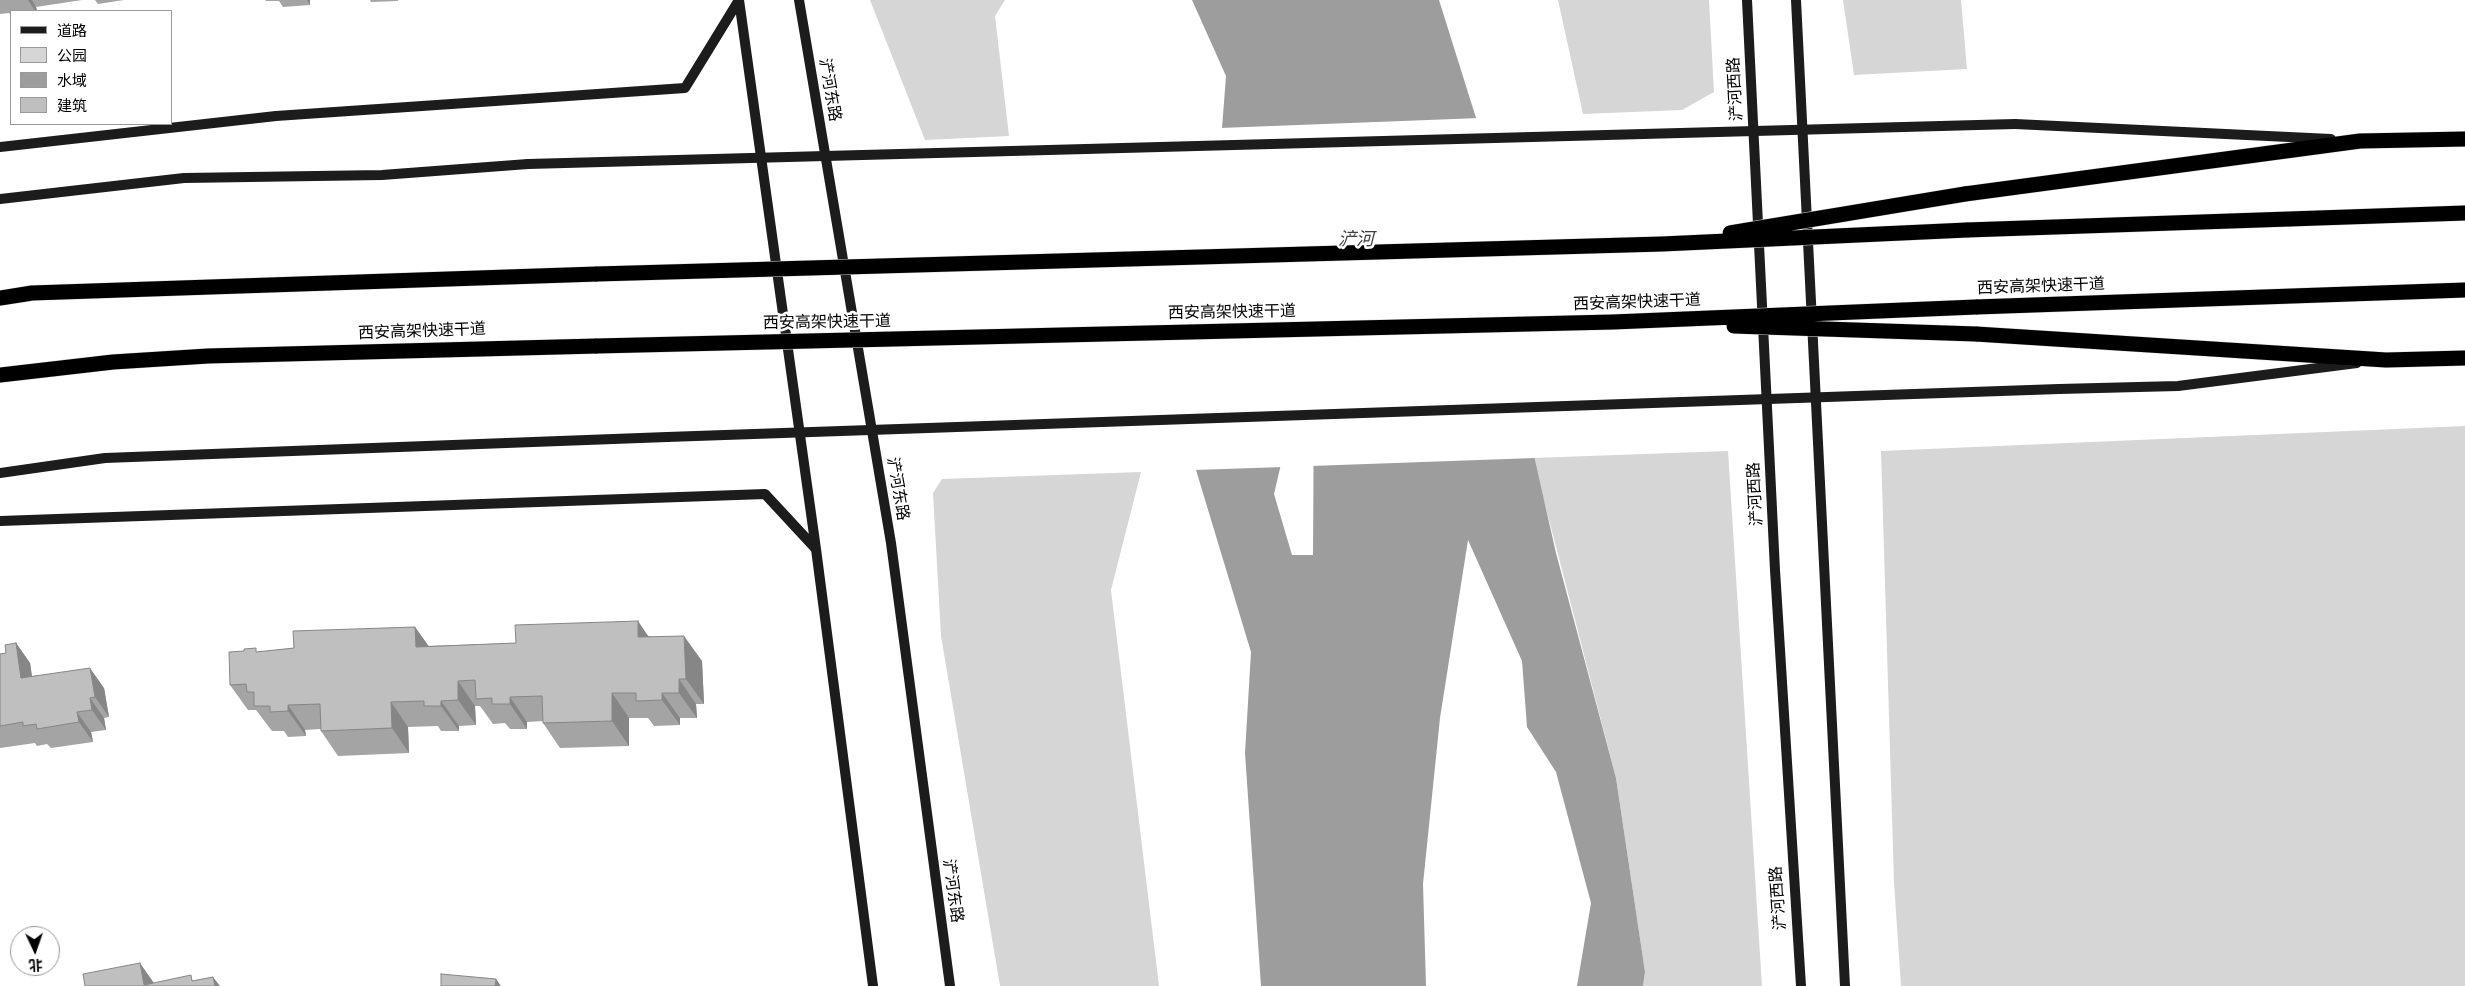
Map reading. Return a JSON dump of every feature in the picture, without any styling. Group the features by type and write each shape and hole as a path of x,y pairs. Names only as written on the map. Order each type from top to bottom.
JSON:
{"highway":[{"path":"1662,244 1965,194 2360,141 2465,139"},
{"path":"0,298 32,292 1662,244 1967,230 2465,213"},
{"name":"西安高架快速干道","path":"0,375 113,362 208,356 1613,322 2465,290"},
{"path":"1613,322 1976,334 2386,360 2465,358"}],"main road":[{"path":"0,147 276,116 685,88 739,0"},
{"path":"739,0 816,549 873,986"},
{"name":"浐河东路","path":"799,0 891,543 950,986"},
{"name":"浐河西路","path":"1746,0 1774,570 1801,986"},
{"path":"1796,0 1845,986"},
{"path":"0,199 184,178 382,175 528,164 2015,124 2360,141"},
{"path":"0,473 105,458 2178,386 2386,360"},
{"path":"0,521 765,494 816,549"}],"green space":[{"path":"870,0 1005,0 995,16 1009,136 925,140"},
{"path":"1558,0 1709,0 1714,92 1682,110 1583,114"},
{"path":"1843,0 1961,0 1967,69 1854,75"},
{"path":"2465,426 2465,986 1901,986 1894,883 1881,451"},
{"path":"1728,451 1762,986 1643,986 1645,972 1616,778 1533,458"},
{"path":"1141,472 1111,590 1159,986 1000,986 941,636 933,493 942,479"}],"water":[{"name":"浐河","path":"1192,0 1439,0 1498,188 1518,385 1556,553 1616,778 1645,972 1643,986 1577,986 1591,903 1556,772 1527,727 1522,661 1468,540 1440,718 1423,884 1426,986 1261,986 1245,753 1251,652 1196,470 1226,76","holes":["1300,383 1314,384 1313,555 1292,555 1274,494"]}],"pier":[{"path":"1480,118 1500,187 1514,275 1523,364 1520,385 1535,458 1311,466 1312,386 1302,386 1283,467 1194,470 1188,357 1199,262 1220,128"}],"building":[{"path":"638,621 638,637 684,636 686,679 679,679 679,693 662,693 662,700 636,701 636,693 612,693 612,721 543,723 542,696 510,697 510,704 492,704 492,698 476,699 475,680 458,681 458,700 441,701 441,706 424,706 424,701 391,702 392,728 321,731 320,704 288,705 288,711 270,712 270,706 254,706 254,692 247,692 246,684 230,685 229,652 256,648 256,652 294,648 293,631 415,627 416,647 516,643 515,625"},
{"path":"16,643 21,678 90,668 95,697 90,698 92,710 77,712 79,722 37,729 36,724 23,726 23,722 0,726 0,654 6,653 5,645"},
{"path":"140,963 144,985 191,975 192,981 213,977 215,986 85,986 83,974"},
{"path":"441,974 496,979 495,986 441,986"}]}
